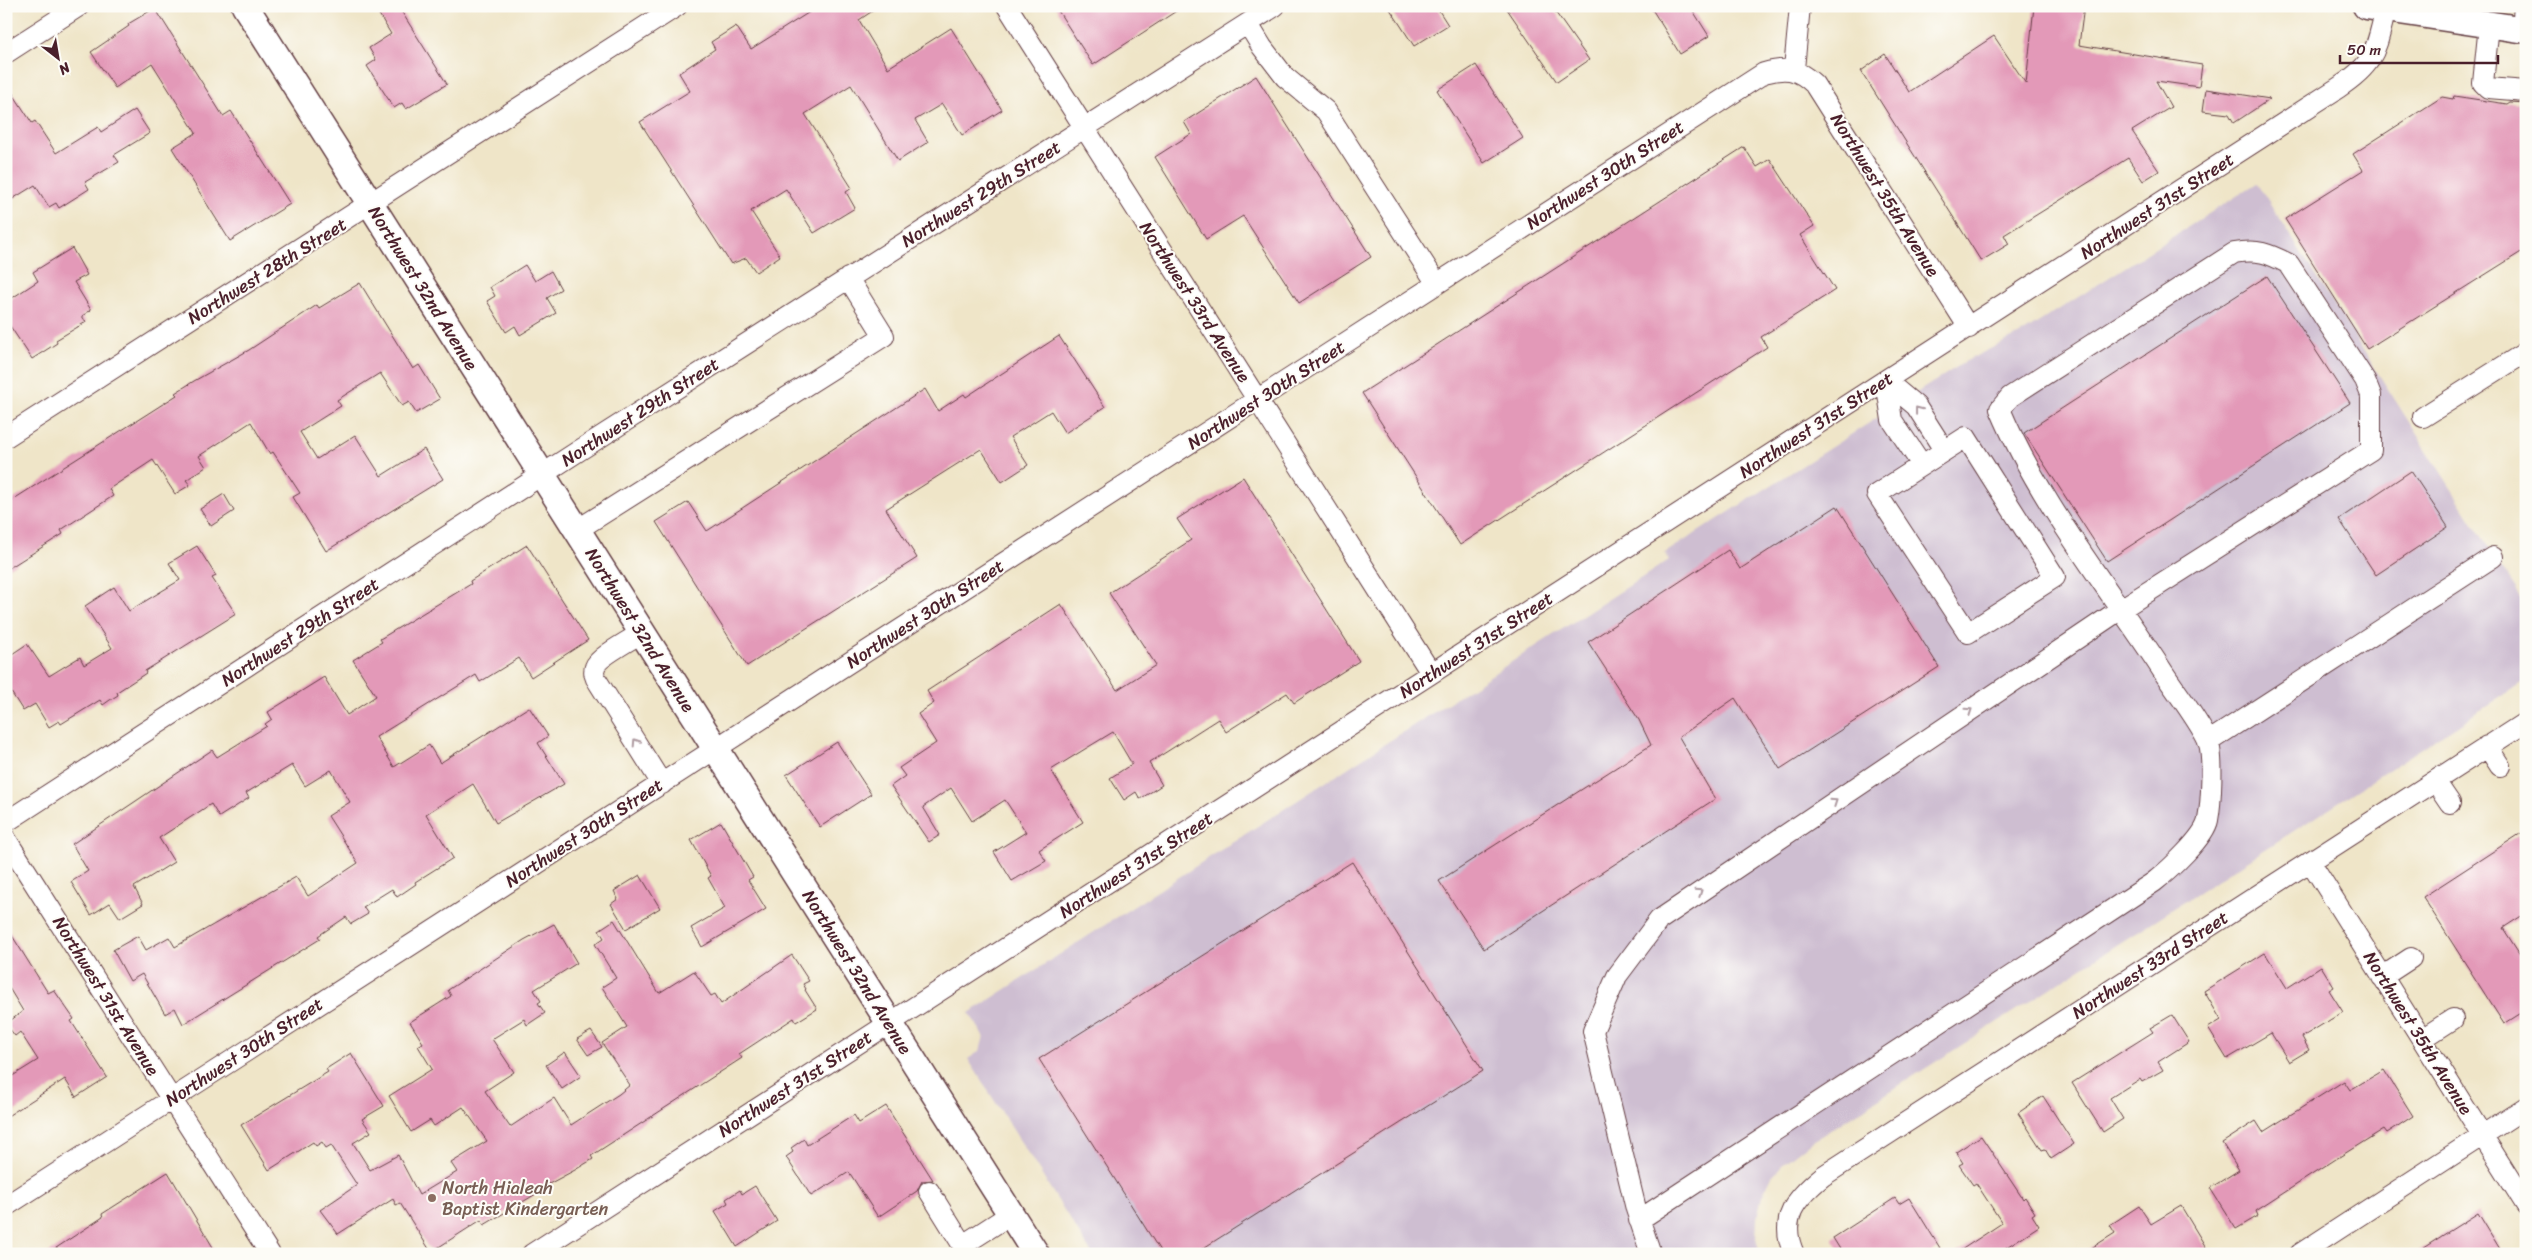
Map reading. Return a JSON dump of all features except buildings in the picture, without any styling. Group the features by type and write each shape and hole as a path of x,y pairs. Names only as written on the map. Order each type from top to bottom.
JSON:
{"main road":[{"name":"Northwest 32nd Avenue","path":"244,6 1036,1254"},
{"path":"2376,8 2489,25 2524,22"}],"street":[{"path":"6,53 79,6"},
{"name":"Northwest 28th Street","path":"6,437 370,205 677,6"},
{"name":"Northwest 33rd Avenue","path":"1007,6 1431,673"},
{"name":"Northwest 29th Street","path":"6,822 848,278 1275,6"},
{"path":"1794,70 1800,6"},
{"name":"Northwest 31st Street","path":"532,1254 2350,81 2369,63 2375,54 2376,8"},
{"path":"1248,24 1262,48 1285,77 1326,110 1437,284"},
{"path":"2489,25 2483,83 2488,88 2526,91"},
{"name":"Northwest 30th Street","path":"6,1206 1258,400 1749,81 1775,70 1794,70"},
{"name":"Northwest 35th Avenue","path":"1794,70 1804,74 1820,92 1969,328"},
{"path":"1639,1220 2154,882 2179,861 2208,822 2211,773 2208,742 2121,609 2053,508 2019,452 2000,409 2010,397 2234,253 2254,250 2271,255 2288,264 2365,380 2371,395 2371,450 2121,609 1658,920 1617,976 1593,1031 1639,1220 1651,1254"},
{"path":"577,530 884,336 848,278"},
{"path":"2423,417 2526,352"},
{"path":"1886,381 1916,406 1944,450"},
{"path":"1886,381 1892,420 1922,465"},
{"path":"1966,437 2055,577 1968,633 1877,494 1922,465 1966,437"},
{"path":"2208,742 2493,557"},
{"path":"641,633 600,660 594,668 594,673 662,784"},
{"name":"Northwest 33rd Street","path":"1794,1254 1787,1232 1787,1221 1803,1194 1823,1176 2526,722"},
{"path":"2488,746 2500,766"},
{"path":"2435,781 2450,803"},
{"name":"Northwest 31st Avenue","path":"6,839 270,1254"},
{"name":"Northwest 35th Avenue","path":"2310,861 2526,1205"},
{"path":"2382,977 2411,958"},
{"path":"2422,1039 2452,1019"},
{"path":"2300,1254 2526,1107"},
{"path":"929,1192 965,1249 1010,1214"}],"shaded area":[{"path":"2257,183 2526,606 2526,681 1807,1145 1784,1163 1772,1176 1762,1196 1757,1217 1756,1239 1760,1254 1092,1254 968,1059 980,1051 984,1036 969,1013 1669,560 1665,553 1968,360 2022,333"}],"place":[{"name":"North Hialeah Baptist Kindergarten","path":"432,1198"}]}
